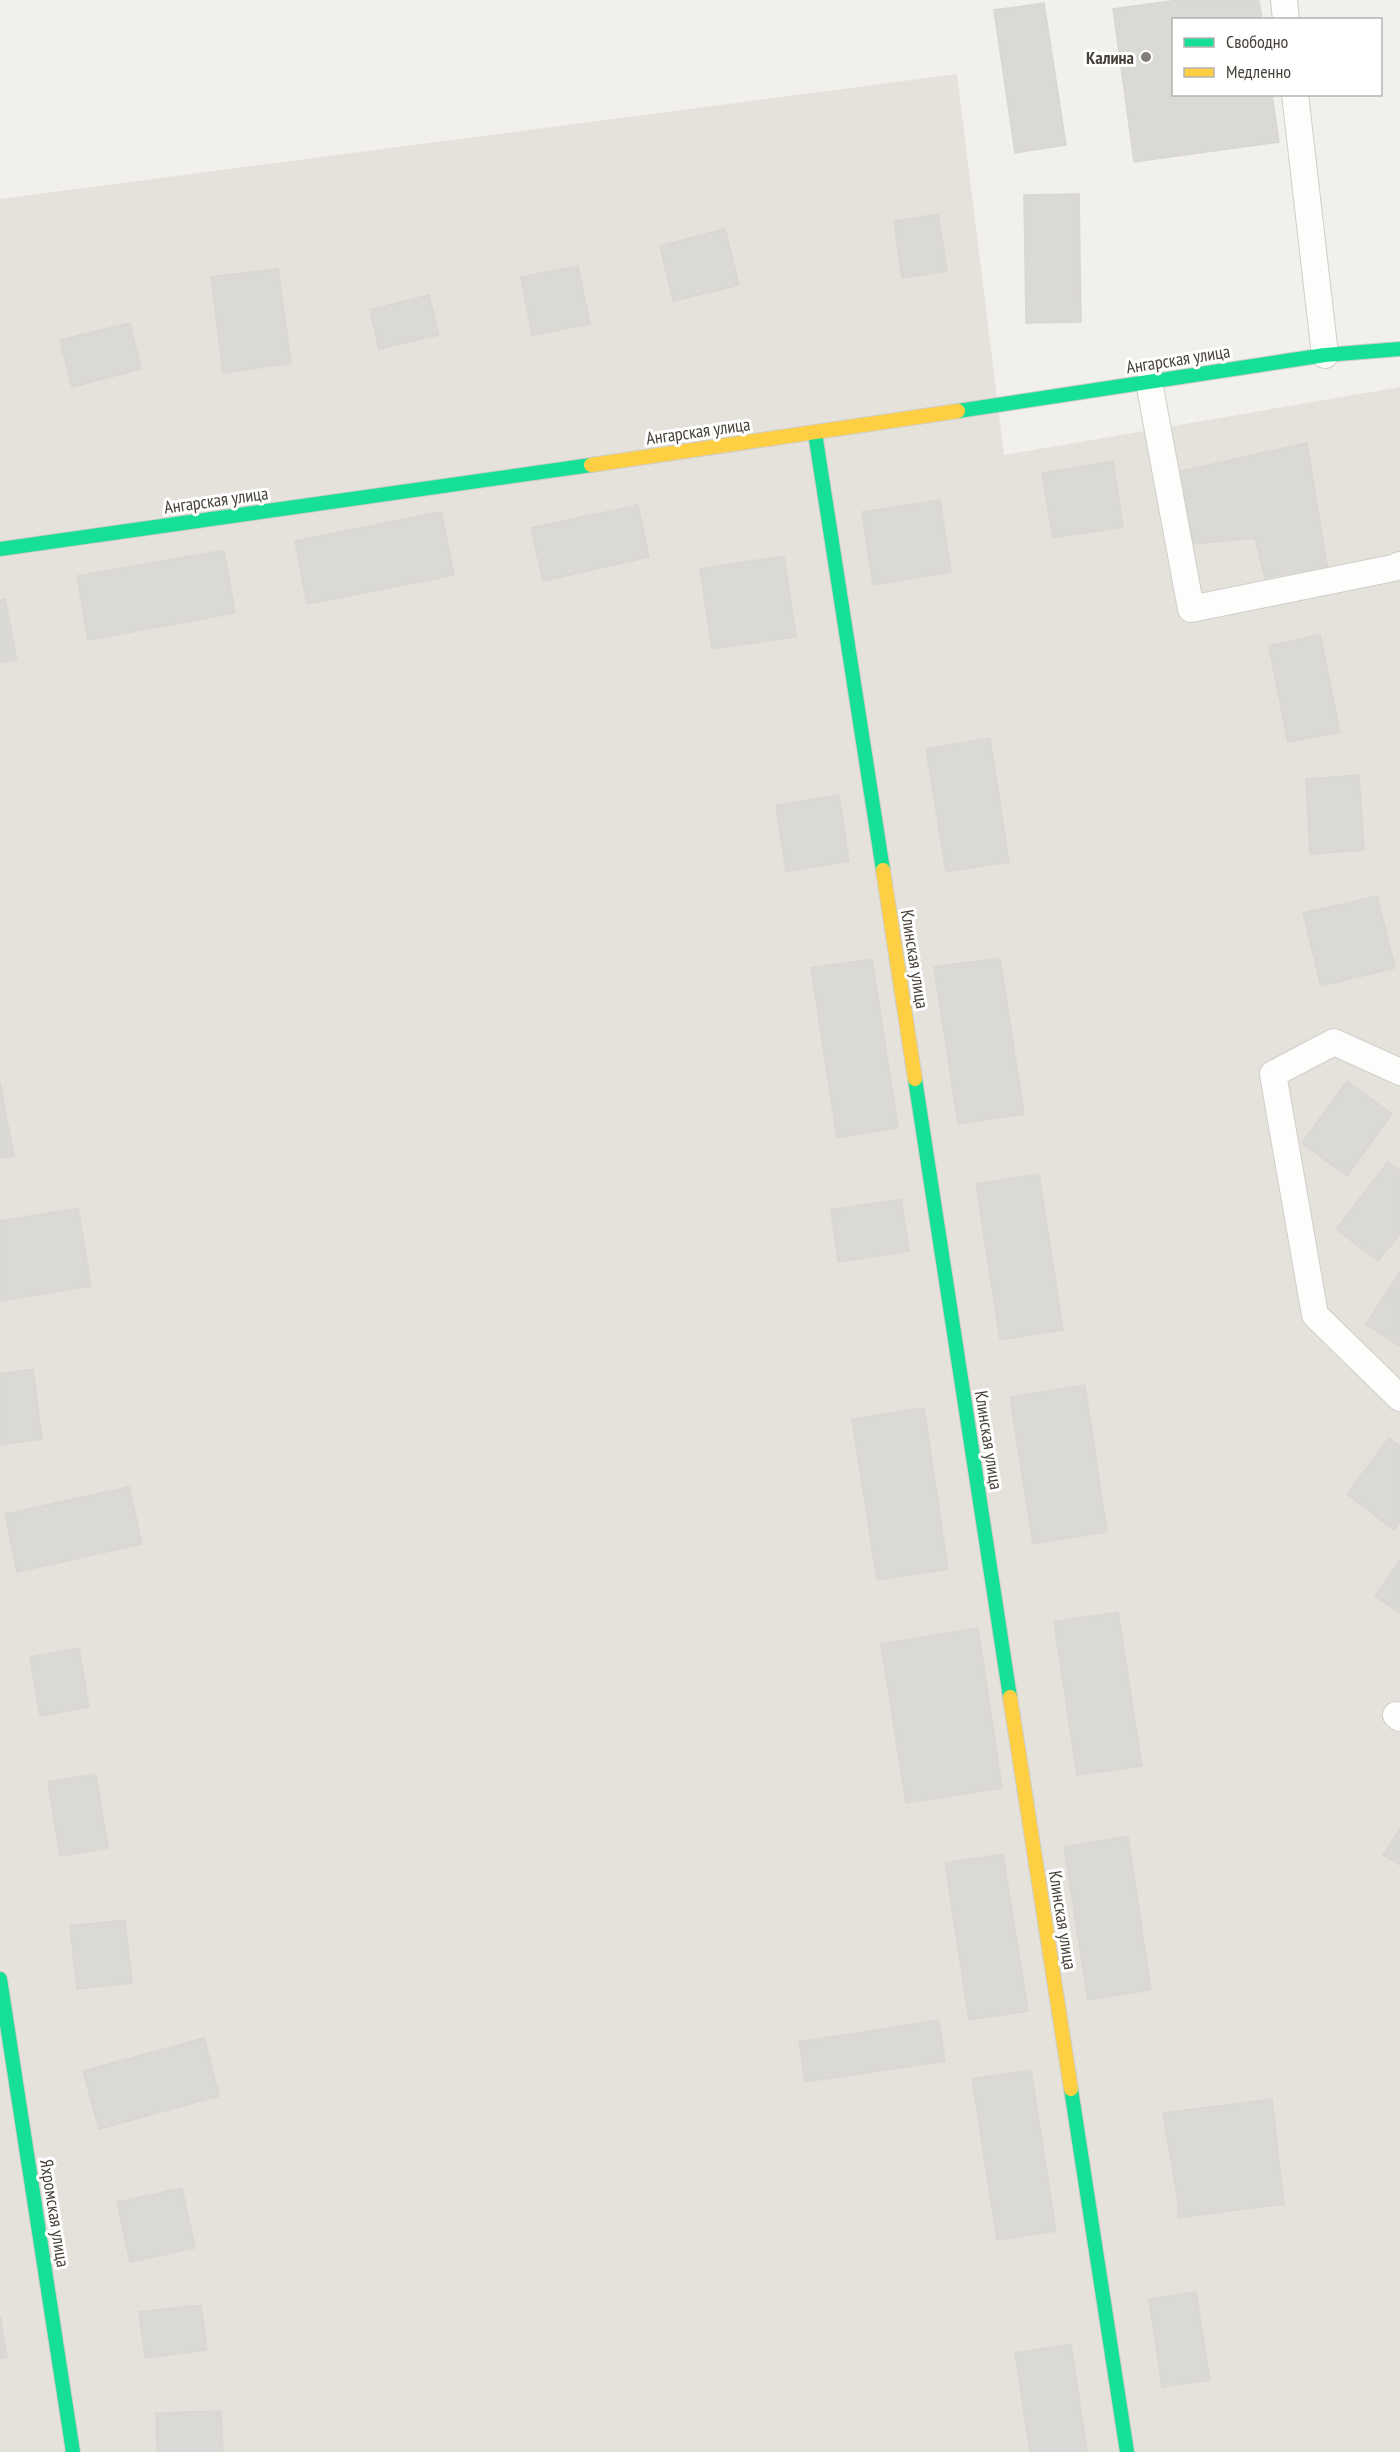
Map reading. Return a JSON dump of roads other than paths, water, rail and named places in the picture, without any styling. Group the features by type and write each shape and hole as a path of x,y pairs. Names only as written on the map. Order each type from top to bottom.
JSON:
{"street":[{"name":"Ангарская улица","path":"0,549 815,433 1325,355 1400,349"},
{"name":"Клинская улица","path":"815,433 1127,2452"},
{"name":"Яхромская улица","path":"0,1979 74,2452"}],"lane":[{"path":"1284,0 1286,18"},
{"path":"1295,96 1325,355"},
{"path":"1149,382 1191,609 1400,565"},
{"path":"1400,1072 1334,1042 1273,1074 1315,1315 1400,1398"}],"place":[{"name":"Калина","path":"1146,57"}]}
